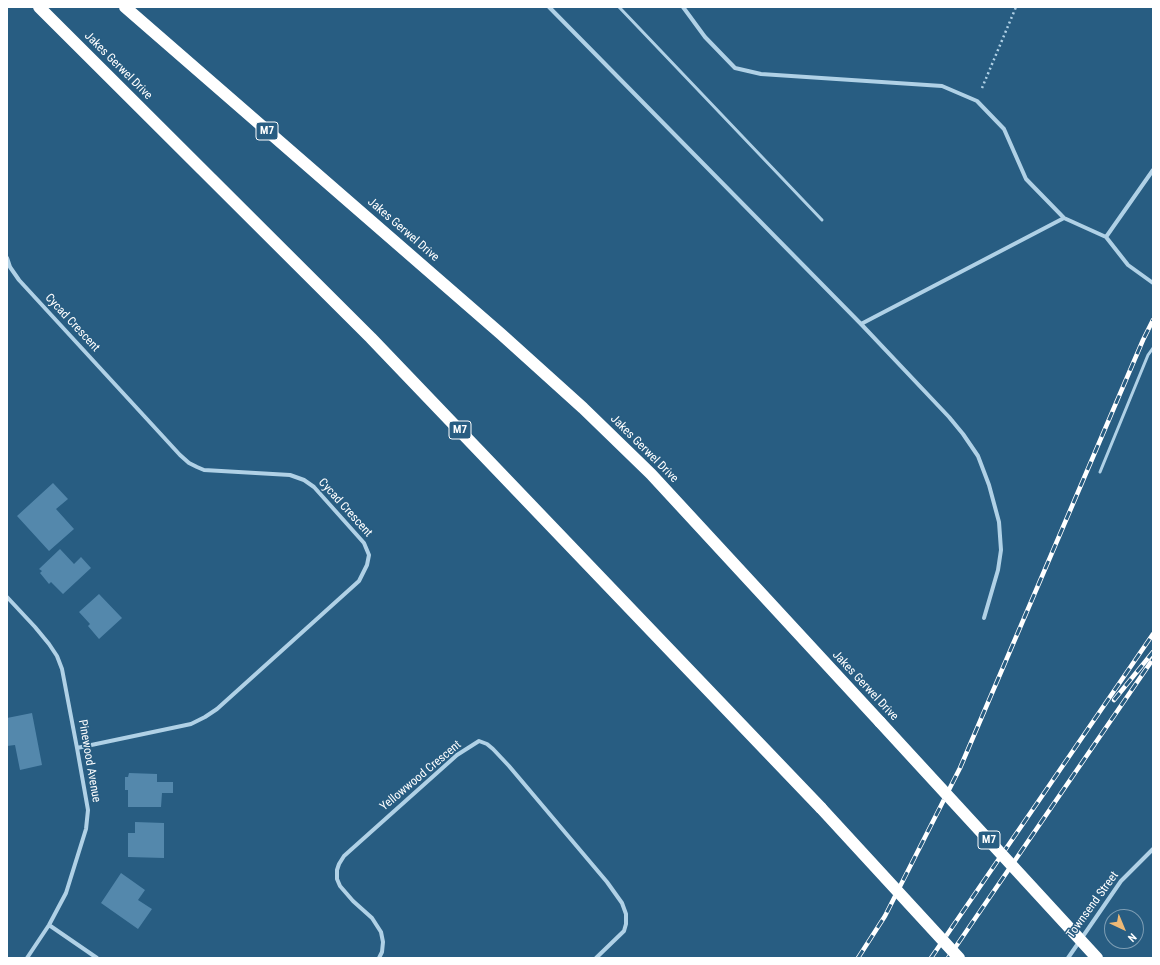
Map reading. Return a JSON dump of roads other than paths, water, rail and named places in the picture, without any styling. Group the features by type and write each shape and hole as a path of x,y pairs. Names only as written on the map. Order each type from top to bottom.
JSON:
{"highway":[{"name":"Jakes Gerwel Drive","path":"39,7 371,338 821,808 959,958"},
{"name":"Jakes Gerwel Drive","path":"124,7 501,334 583,408 651,474 1097,958"}],"street":[{"path":"549,7 861,324 949,417 978,456 990,484 999,522 1000,550 998,570 984,618"},
{"path":"683,7 705,37 735,68 761,74 942,86 977,101 1004,129 1026,179 1064,218 1106,237 1128,265 1153,283"},
{"path":"1106,237 1153,170"},
{"path":"861,324 1064,218"},
{"name":"Cycad Crescent","path":"7,258 10,267 19,280 189,463 204,470 290,476 304,480 314,487 364,543 369,555 367,565 359,581 218,709 191,724 77,748"},
{"name":"Pinewood Avenue","path":"7,597 49,644 57,656 62,669 88,810 86,829 66,893 49,925 27,958"},
{"name":"Yellowwood Crescent","path":"379,958 382,952 383,942 381,932 372,918 353,901 340,886 337,878 339,864 344,856 457,755 479,741 487,744 509,766 607,882 622,903 626,914 624,931 596,958"},
{"name":"Townsend Street","path":"1068,958 1121,881 1153,849"},
{"path":"49,925 97,958"}],"lane":[{"path":"619,7 822,220"},
{"path":"1100,472 1148,355 1153,348"}],"railway":[{"path":"858,958 885,916 960,768 1143,340 1153,320"},
{"path":"931,958 1153,634"},
{"path":"1114,700 1153,652"},
{"path":"948,958 1153,659"}]}
